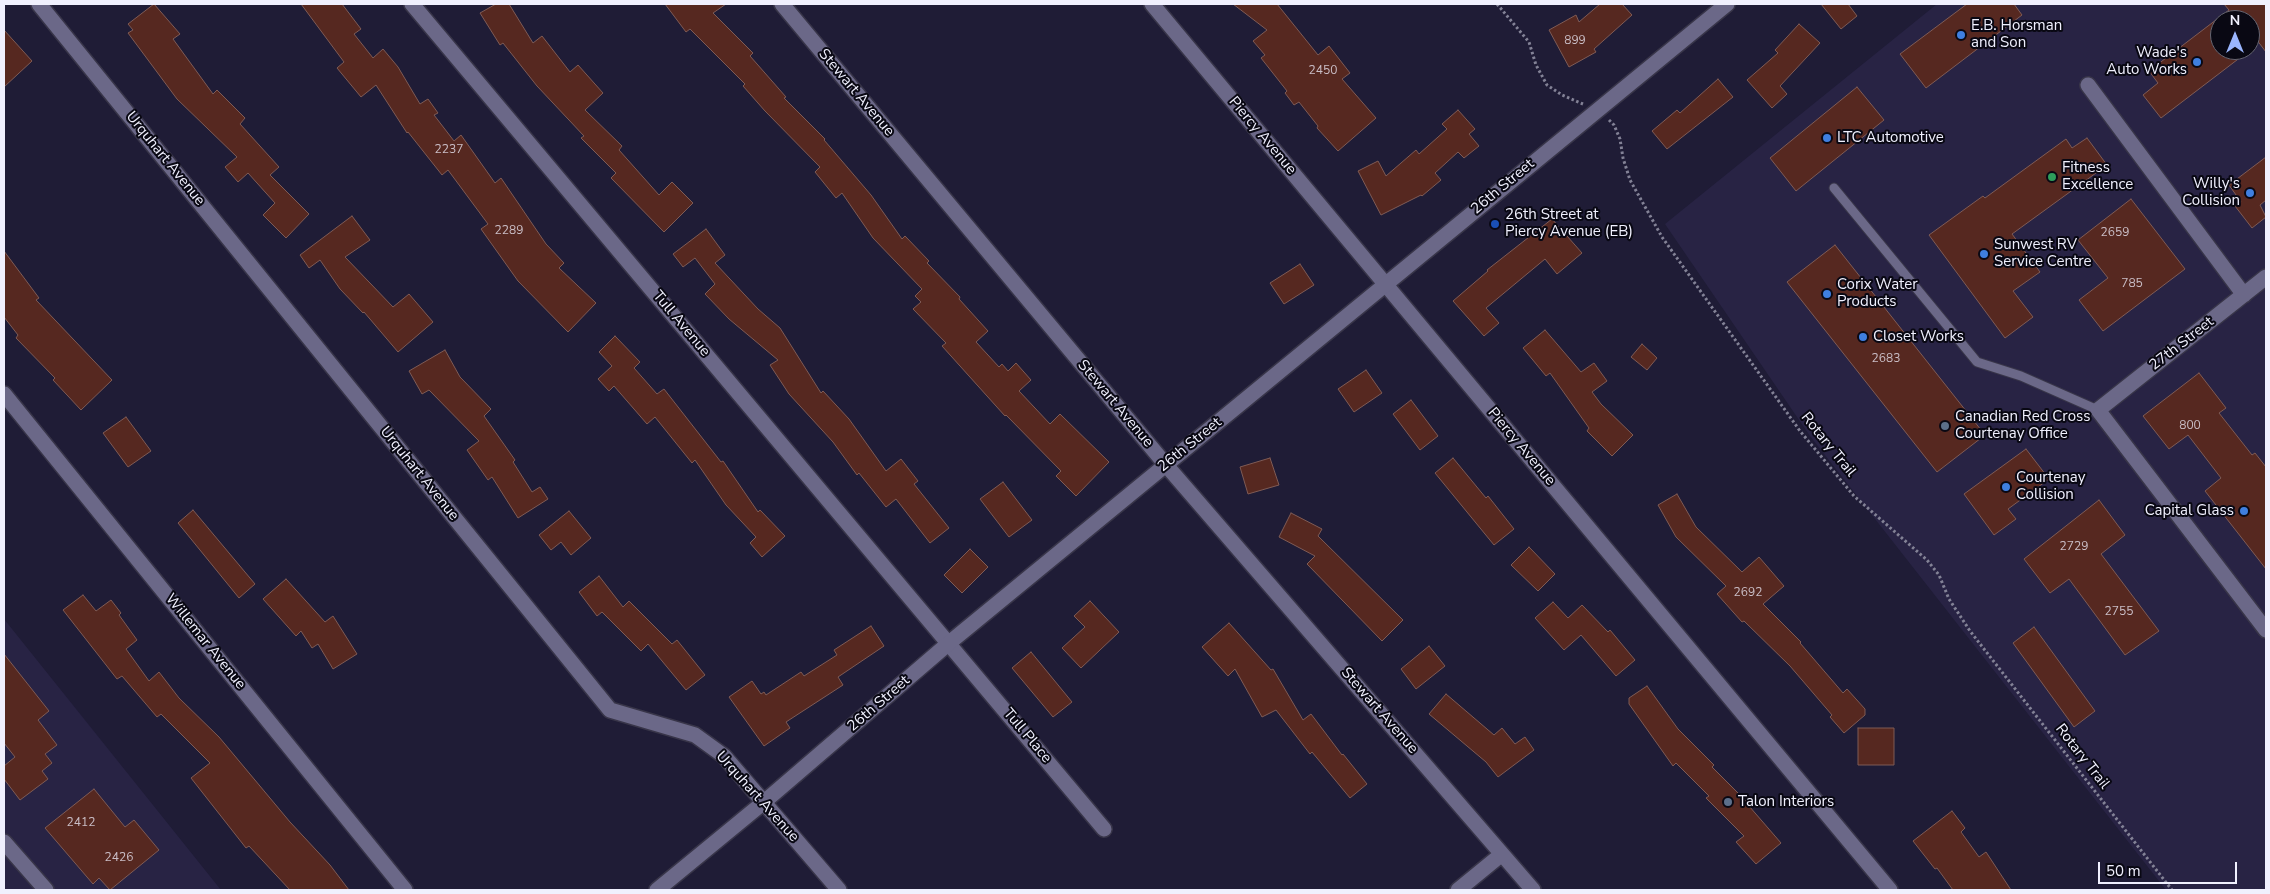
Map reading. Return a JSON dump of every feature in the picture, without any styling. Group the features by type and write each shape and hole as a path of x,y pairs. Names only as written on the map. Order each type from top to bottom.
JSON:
{"street":[{"name":"Urquhart Avenue","path":"39,4 610,710 695,735 724,756 839,890"},
{"name":"Tull Avenue","path":"412,4 949,643"},
{"name":"Stewart Avenue","path":"782,4 1166,465 1533,890"},
{"name":"Piercy Avenue","path":"1152,4 1890,890"},
{"name":"26th Street","path":"657,890 764,802 949,643 1727,4"},
{"path":"2088,85 2244,294"},
{"name":"27th Street","path":"2098,410 2266,277"},
{"name":"Willemar Avenue","path":"4,394 405,890"},
{"path":"2098,410 2266,630"},
{"name":"Tull Place","path":"949,643 1104,829"},
{"path":"4,842 46,890"},
{"path":"1458,890 1502,854"}],"lane":[{"path":"1834,188 1976,362 2021,376 2098,410"}],"path":[{"name":"Rotary Trail","path":"1497,4 1529,42 1536,65 1547,85 1562,95 1598,110 1614,125 1620,139 1623,158 1630,180 1662,237 1800,431 1854,496 1927,560 1939,576 1949,599 1970,631 2172,890"}],"shaded area":[{"path":"1937,4 2266,4 2266,890 2166,890 1810,436 1665,224"},
{"path":"4,619 221,890 4,890"}],"building":[{"path":"154,4 180,34 173,39 213,94 217,90 245,118 240,124 279,167 270,175 309,214 286,238 263,215 275,203 248,173 238,182 225,167 237,157 177,99 128,33 133,30 128,24"},
{"path":"301,4 342,4 361,29 354,34 373,58 383,49 398,67 420,104 428,99 438,113 434,115 454,141 461,135 495,183 501,178 546,244 564,263 559,268 596,303 568,332 518,281 481,229 488,224 448,170 442,175 407,133 376,85 361,97 337,68 344,62"},
{"path":"496,4 509,4 533,43 542,36 570,72 578,65 603,93 585,110 622,146 619,150 659,195 672,182 693,203 664,232 611,178 616,173 581,138 584,136 537,86 503,43 500,45 480,13"},
{"path":"665,4 726,4 713,13 753,53 750,56 786,97 784,98 825,139 871,195 902,239 905,236 929,261 927,263 960,297 959,299 988,331 976,342 999,367 1002,364 1008,371 1016,363 1031,380 1019,391 1050,424 1060,414 1109,462 1076,496 1056,476 1061,471 1005,416 942,346 946,343 913,309 921,302 915,296 922,289 873,238 842,193 836,198 815,172 820,167 765,111 743,86 745,84 690,29 686,32"},
{"path":"1233,4 1277,4 1318,55 1329,46 1350,73 1342,79 1376,118 1338,151 1317,128 1318,126 1299,102 1294,105 1285,93 1287,91 1261,58 1265,55 1253,41 1267,30"},
{"path":"1600,4 1622,4 1632,15 1594,49 1596,52 1569,67 1549,30 1576,15 1579,22"},
{"path":"1821,4 1848,4 1857,16 1841,29"},
{"name":"E.B. Horsman and Son","path":"1967,4 2014,4 2022,15 1926,88 1900,54"},
{"name":"Wade's Auto Works","path":"2224,4 2266,4 2266,52 2260,44 2260,10 2229,10"},
{"path":"1799,24 1820,43 1780,86 1787,94 1772,108 1747,80 1778,53 1775,50"},
{"name":"Wade's Auto Works","path":"2210,24 2210,60 2237,60 2161,118 2143,95 2158,83 2149,71"},
{"path":"4,30 32,61 4,87"},
{"path":"1718,79 1733,97 1667,149 1652,131 1677,110 1680,113"},
{"path":"1857,87 1884,120 1796,191 1770,158"},
{"path":"1458,110 1475,129 1469,134 1479,146 1464,158 1458,152 1435,173 1441,180 1422,196 1381,215 1358,171 1378,161 1386,176 1416,150 1419,154 1447,129 1442,124"},
{"path":"2087,138 2107,165 2012,234 2040,272 2013,291 2033,317 2005,338 1929,235 1983,196 1985,198 2066,139 2072,148"},
{"name":"Willy's Collision","path":"2266,157 2266,200 2260,205 2266,217 2252,228 2235,206 2241,202 2229,185"},
{"path":"2131,199 2185,269 2103,331 2079,300 2108,278 2078,240"},
{"path":"352,216 370,240 345,257 393,307 409,294 433,322 398,352 364,312 340,289 320,260 309,268 300,255"},
{"path":"1552,219 1582,253 1557,274 1545,259 1486,308 1499,323 1484,336 1453,301 1487,270"},
{"path":"706,229 725,255 715,263 758,309 780,328 821,393 823,391 849,419 886,471 901,459 918,481 914,484 949,528 930,543 896,499 886,507 859,473 857,475 833,442 789,394 770,365 778,360 729,319 705,294 715,284 695,258 683,267 673,254"},
{"path":"1835,245 1985,435 1937,472 1787,282"},
{"path":"4,251 39,298 36,300 112,380 81,410 53,380 55,378 16,338 18,335 4,317"},
{"path":"1300,264 1314,285 1284,304 1270,283"},
{"path":"1545,330 1581,372 1594,363 1607,381 1592,392 1601,404 1633,435 1612,456 1587,431 1589,428 1550,373 1546,376 1523,348"},
{"path":"615,336 640,362 634,368 657,394 664,389 721,462 723,461 758,512 760,510 785,536 762,557 750,543 756,537 726,505 695,460 692,463 655,417 647,424 614,386 609,391 598,379 612,366 599,352"},
{"path":"1642,344 1657,358 1647,370 1631,357"},
{"path":"445,350 460,377 491,409 484,416 515,460 513,462 532,492 540,487 548,499 518,518 492,477 488,480 467,450 479,441 429,390 422,394 409,371"},
{"path":"1366,370 1382,393 1354,412 1338,389"},
{"path":"2199,373 2226,408 2219,413 2252,455 2255,453 2266,467 2266,569 2205,491 2221,478 2188,435 2169,449 2143,416"},
{"path":"1411,400 1438,436 1420,450 1393,414"},
{"path":"126,417 151,451 128,467 103,433"},
{"name":"Courtenay Collision","path":"2026,449 2049,479 2008,509 2016,519 1994,535 1964,494"},
{"path":"1270,458 1279,485 1248,494 1240,467"},
{"path":"1453,458 1486,498 1488,496 1514,529 1494,545 1435,473"},
{"path":"1003,482 1032,520 1009,537 980,499"},
{"path":"1677,494 1696,527 1742,572 1759,557 1784,586 1763,604 1801,642 1843,693 1847,689 1865,709 1865,715 1844,733 1830,717 1832,715 1790,666 1744,621 1742,622 1717,594 1726,586 1676,537 1658,505"},
{"path":"2099,500 2125,535 2101,554 2159,631 2125,655 2069,579 2050,593 2024,559"},
{"path":"193,510 255,584 239,598 178,523"},
{"path":"569,511 591,538 571,555 561,542 551,550 539,535"},
{"path":"1291,513 1322,529 1318,536 1403,620 1382,641 1307,564 1315,556 1279,537"},
{"path":"1529,547 1555,574 1538,591 1511,565"},
{"path":"970,549 988,567 962,593 944,575"},
{"path":"599,576 623,607 629,601 672,644 677,640 705,675 686,690 648,644 641,651 602,612 597,616 579,592"},
{"path":"286,579 325,622 333,616 357,654 333,669 318,644 312,648 301,631 296,636 263,599"},
{"path":"83,595 96,611 111,600 137,640 126,649 149,681 159,672 179,698 219,737 290,822 330,865 349,890 290,890 249,846 246,848 191,778 210,763 161,714 157,717 122,676 117,679 63,610"},
{"path":"1090,601 1119,632 1081,668 1062,648 1085,627 1074,616"},
{"path":"1553,602 1568,618 1582,605 1608,632 1610,630 1635,660 1616,676 1581,635 1564,650 1535,618"},
{"path":"1229,623 1271,670 1273,669 1303,720 1311,714 1367,784 1350,798 1312,752 1310,754 1276,710 1262,717 1235,669 1228,676 1202,647"},
{"path":"871,626 884,646 838,677 843,685 786,722 790,728 764,746 729,697 752,681 761,694 764,692 766,695 801,672 804,676 837,655 834,650"},
{"path":"2034,627 2095,711 2074,727 2013,643"},
{"path":"1429,646 1445,666 1416,689 1401,669"},
{"path":"1031,652 1072,702 1053,717 1012,668"},
{"path":"4,654 49,711 38,720 57,745 45,754 52,763 42,771 48,779 20,800 4,779 4,766 15,757 4,743"},
{"path":"1647,686 1678,729 1714,765 1712,767 1750,805 1781,843 1756,864 1736,842 1744,836 1706,798 1709,796 1676,763 1673,766 1629,704 1629,698"},
{"path":"1446,694 1494,735 1502,728 1515,744 1525,737 1534,750 1498,777 1486,762 1429,714"},
{"path":"1858,728 1894,728 1894,765 1858,765"},
{"path":"94,789 125,827 134,820 159,850 110,890 99,878 93,884 45,828"},
{"path":"1952,811 1965,828 1961,832 1979,857 1986,852 2011,890 1953,890 1937,868 1935,869 1913,841"}],"place":[{"name":"E.B. Horsman and Son","path":"1961,35"},
{"name":"Wade's Auto Works","path":"2197,62"},
{"name":"LTC Automotive","path":"1827,138"},
{"name":"Fitness Excellence","path":"2052,177"},
{"name":"Willy's Collision","path":"2250,193"},
{"name":"26th Street at Piercy Avenue (EB)","path":"1495,224"},
{"name":"Sunwest RV Service Centre","path":"1984,254"},
{"name":"Corix Water Products","path":"1827,294"},
{"name":"Closet Works","path":"1863,337"},
{"name":"Canadian Red Cross Courtenay Office","path":"1945,426"},
{"name":"Courtenay Collision","path":"2006,487"},
{"name":"Capital Glass","path":"2244,511"},
{"name":"Talon Interiors","path":"1728,802"}]}
